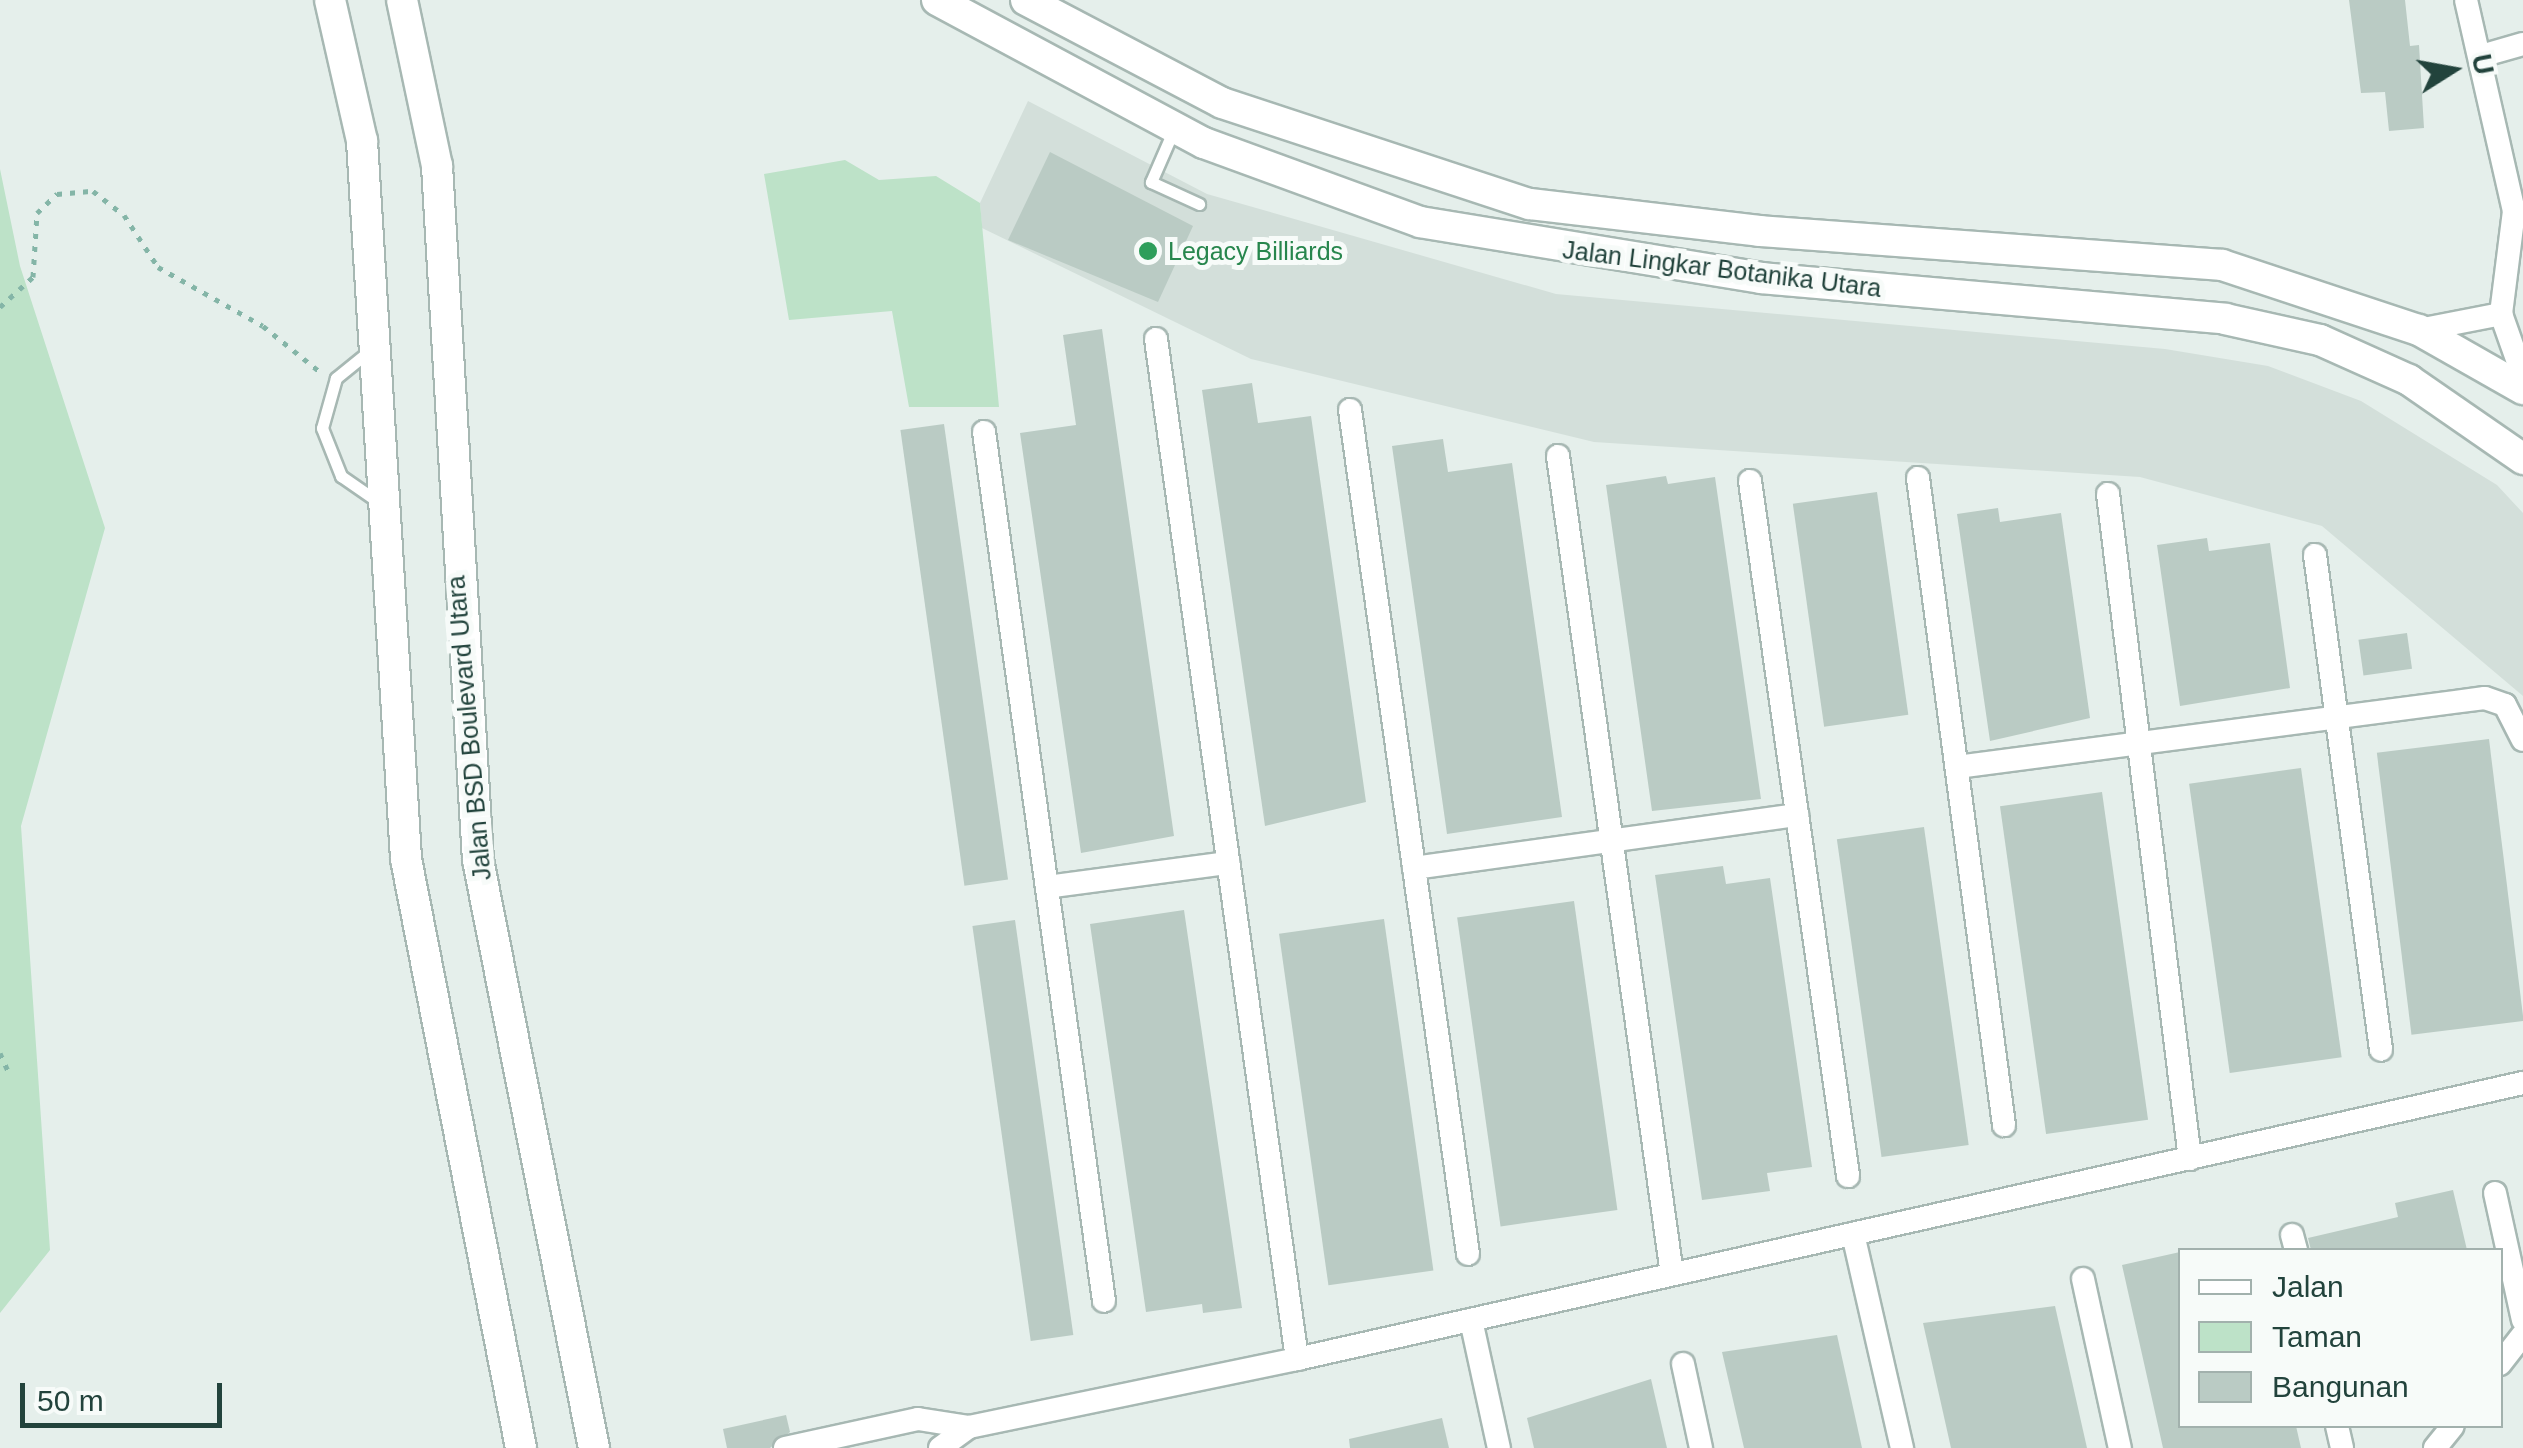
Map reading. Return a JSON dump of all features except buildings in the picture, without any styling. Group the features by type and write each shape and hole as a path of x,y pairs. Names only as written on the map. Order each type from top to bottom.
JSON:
{"street":[{"path":"330,0 362,141 406,859 521,1448"},
{"name":"Jalan BSD Boulevard Utara","path":"402,0 437,166 478,860 594,1448"},
{"name":"Jalan Lingkar Botanika Utara","path":"937,0 1174,128 1420,222 1680,268 2225,319 2320,340 2408,380 2523,459"},
{"name":"Jalan Lingkar Botanika Utara","path":"1026,0 1222,103 1423,173 1530,204 1686,223 2222,265 2419,330 2523,389"},
{"path":"2466,0 2514,211 2501,314 2523,376"},
{"path":"2481,56 2523,44"},
{"path":"1680,268 1686,223"},
{"path":"2419,330 2501,314"},
{"path":"1156,339 1297,1359"},
{"path":"1350,410 1468,1254"},
{"path":"984,432 1104,1301"},
{"path":"1558,456 1672,1274"},
{"path":"1918,478 2004,1125"},
{"path":"1750,482 1848,1176"},
{"path":"2108,494 2190,1159"},
{"path":"2315,555 2381,1050"},
{"path":"1956,766 2485,698 2505,705 2523,740"},
{"path":"1414,868 1797,815"},
{"path":"1047,887 1228,862"},
{"path":"785,1448 844,1442 918,1419 968,1427 1297,1359 2523,1084"},
{"path":"2495,1193 2523,1320"},
{"path":"1853,1234 1902,1448"},
{"path":"2082,1279 2120,1448"},
{"path":"1471,1320 1500,1448"},
{"path":"2503,1360 2523,1335"},
{"path":"1683,1364 1701,1448"},
{"path":"940,1448 968,1427"},
{"path":"2435,1448 2451,1428"}],"lane":[{"path":"1174,128 1150,182 1199,204"},
{"path":"376,346 336,378 325,402 328,454 360,494 384,504"}],"path":[{"path":"0,307 32,277 36,213 58,194 92,191 124,215 158,267 336,378"},
{"path":"0,1053 8,1071"}],"shaded area":[{"path":"1028,101 1207,194 1556,294 2165,349 2268,366 2361,401 2497,485 2523,513 2523,696 2322,526 2140,477 1594,442 1251,359 982,228 980,203"}],"green space":[{"path":"845,160 879,180 936,176 980,203 999,407 909,407 892,311 789,320 764,174"},
{"path":"0,169 20,266 105,528 21,826 50,1250 0,1313"}],"place":[{"name":"Legacy Billiards","path":"1148,251"}]}
